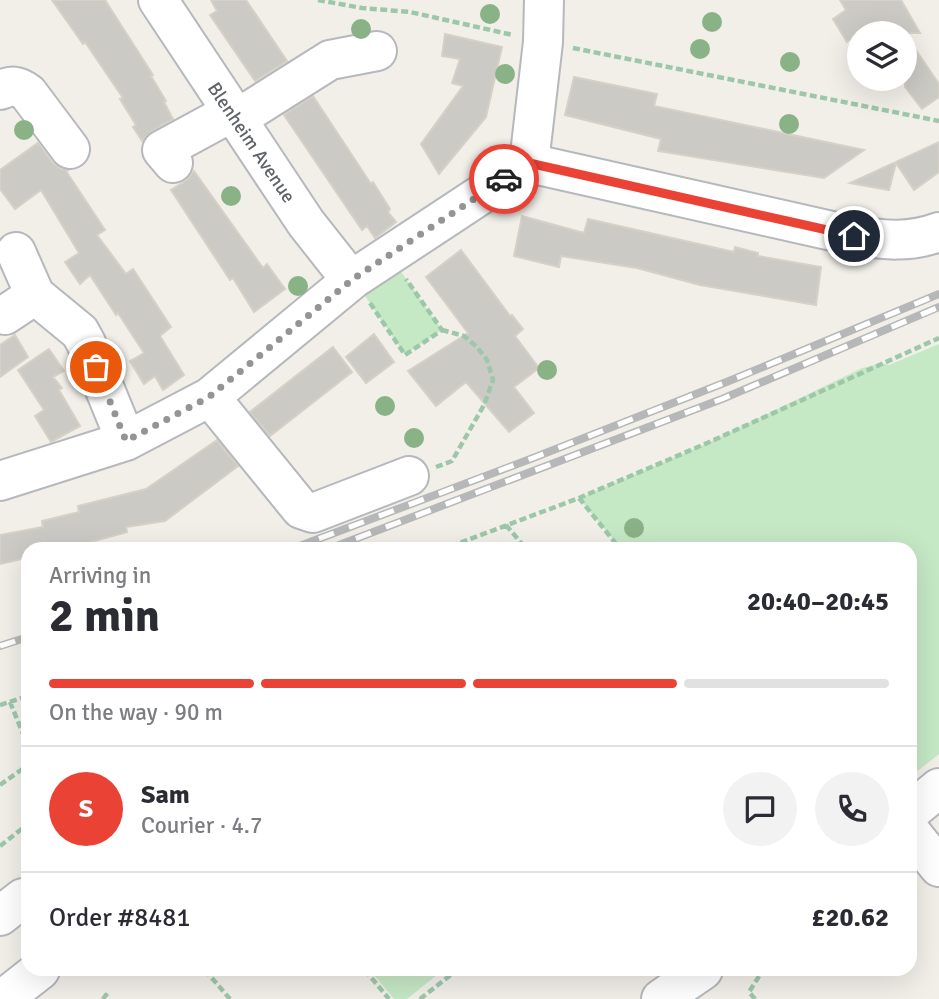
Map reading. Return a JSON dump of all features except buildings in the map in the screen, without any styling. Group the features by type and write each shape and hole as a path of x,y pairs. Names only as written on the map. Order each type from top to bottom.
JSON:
{"street":[{"name":"Blenheim Avenue","path":"158,0 306,223 352,279"},
{"path":"529,163 543,42 544,0"},
{"path":"173,163 163,150 235,115 330,60 377,51"},
{"path":"5,88 19,87 28,93 70,149"},
{"path":"0,481 126,441 209,397 352,279 529,163 854,236 897,242 939,232"},
{"path":"16,252 20,305 80,332 126,441"},
{"path":"209,397 301,509 313,513 409,476"},
{"path":"917,806 939,788"},
{"path":"917,840 939,867"},
{"path":"3,999 32,976"}],"path":[{"path":"318,0 362,8 410,12 543,42 939,121"},
{"path":"390,255 442,330 464,336 477,347 487,360 493,380 484,405 452,461 409,476"},
{"path":"352,279 405,355 442,330"},
{"path":"462,542 579,498 939,338"},
{"path":"579,498 615,542"},
{"path":"506,525 520,542"},
{"path":"0,705 21,698"},
{"path":"10,702 21,729"},
{"path":"0,785 21,770"},
{"path":"0,846 21,830"},
{"path":"210,976 230,999"},
{"path":"370,976 389,999"},
{"path":"420,999 449,976"},
{"path":"755,999 749,992 759,976"},
{"path":"103,999 106,995 109,999"}],"green space":[{"path":"395,263 442,330 405,355 359,287"},
{"path":"939,344 939,754 917,771 917,542 615,542 579,498 705,444 862,368 882,363 889,365"},
{"path":"375,976 436,976 407,999 394,999"}],"railway":[{"path":"310,542 729,381 939,294"},
{"path":"347,542 722,399 939,307"},
{"path":"0,646 21,639"}],"way so far":[{"path":"96,367 126,441 209,397 353,279 504,179"}],"route":[{"path":"504,179 529,163 854,236"}]}
